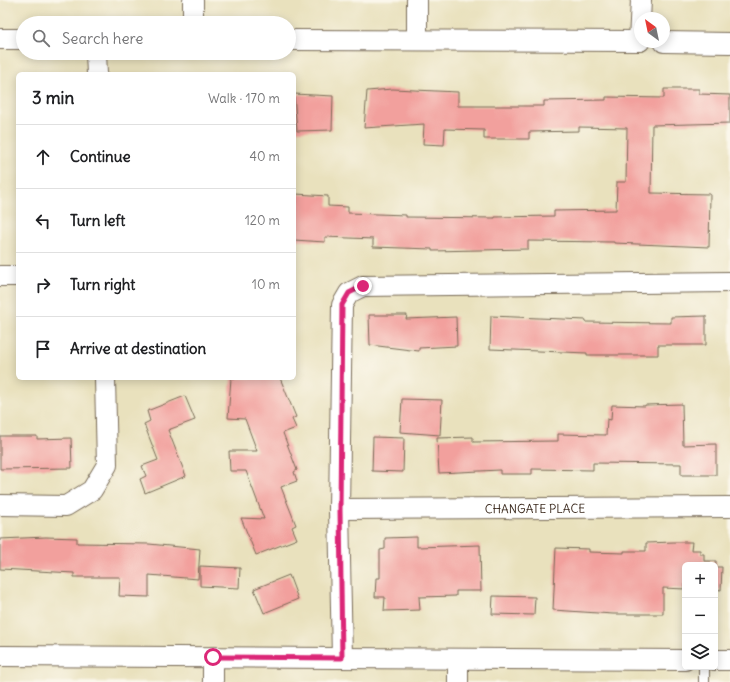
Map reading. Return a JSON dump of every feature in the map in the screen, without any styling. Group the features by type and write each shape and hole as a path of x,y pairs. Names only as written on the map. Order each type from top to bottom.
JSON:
{"street":[{"path":"192,16 193,0"},
{"path":"417,0 417,40"},
{"path":"640,0 640,12"},
{"path":"0,39 16,39"},
{"path":"296,40 634,41"},
{"path":"670,42 730,43"},
{"path":"96,60 97,72"},
{"path":"0,276 16,276"},
{"path":"342,658 340,509 342,305 349,293 363,286 730,282"},
{"path":"0,505 66,506 92,490 107,465 105,380"},
{"name":"CHANGATE PLACE","path":"340,509 730,507"},
{"path":"0,656 458,660 682,660"},
{"path":"213,657 213,682"},
{"path":"458,660 458,682"},
{"path":"718,660 730,660"}],"lane":[{"path":"704,670 704,682"}],"building":[{"path":"393,89 458,92 458,106 544,106 544,101 606,100 606,97 664,98 664,89 699,89 699,94 730,95 730,123 652,125 651,193 710,194 709,247 614,242 528,241 528,249 432,251 432,249 373,247 373,239 325,237 325,242 296,240 296,194 328,196 328,206 348,207 348,213 406,215 406,217 495,218 554,216 554,211 616,210 617,182 626,182 627,128 579,127 579,131 529,132 529,139 484,139 484,130 445,129 444,145 423,144 424,124 364,128 367,91"},
{"path":"296,94 333,96 332,130 297,131"},
{"path":"369,315 407,315 406,319 456,317 457,346 419,348 419,351 370,345"},
{"path":"491,316 586,320 586,322 671,323 671,317 706,316 706,345 658,345 658,355 587,355 587,353 490,349"},
{"path":"231,380 281,380 296,417 292,419 296,428 283,433 297,470 294,472 297,481 281,487 296,525 292,527 297,539 256,555 241,518 264,519 246,471 230,471 229,451 257,451 245,419 228,418"},
{"path":"185,396 195,420 168,430 186,476 145,493 140,479 146,476 142,466 158,460 144,424 150,421 147,411"},
{"path":"402,399 442,400 440,435 400,432"},
{"path":"682,404 683,445 716,444 716,475 681,475 681,464 593,463 593,470 532,469 532,474 500,474 500,470 439,473 437,438 473,437 473,442 558,441 558,434 606,435 607,419 611,420 612,405 645,406"},
{"path":"0,436 37,436 37,439 71,438 72,468 0,469"},
{"path":"373,437 404,438 403,472 372,471"},
{"path":"46,537 77,538 77,543 149,544 200,549 198,579 149,575 149,597 119,596 120,577 74,577 74,573 0,569 0,539"},
{"path":"417,537 417,547 480,545 481,591 456,591 456,596 419,597 420,610 384,611 385,597 375,597 376,578 380,578 380,550 385,549 385,538"},
{"path":"692,542 691,550 700,550 700,554 704,554 704,561 716,562 682,562 682,589 663,588 663,614 613,614 553,610 556,548 589,549 589,552 624,553 624,551 646,551 646,543"},
{"path":"200,566 240,568 239,588 200,586"},
{"path":"718,567 722,567 721,590 718,590"},
{"path":"289,575 298,599 264,613 254,589"},
{"path":"493,596 535,597 534,615 492,614"}],"route":[{"path":"213,657 342,658 340,509 342,305 349,293 363,286"}]}
